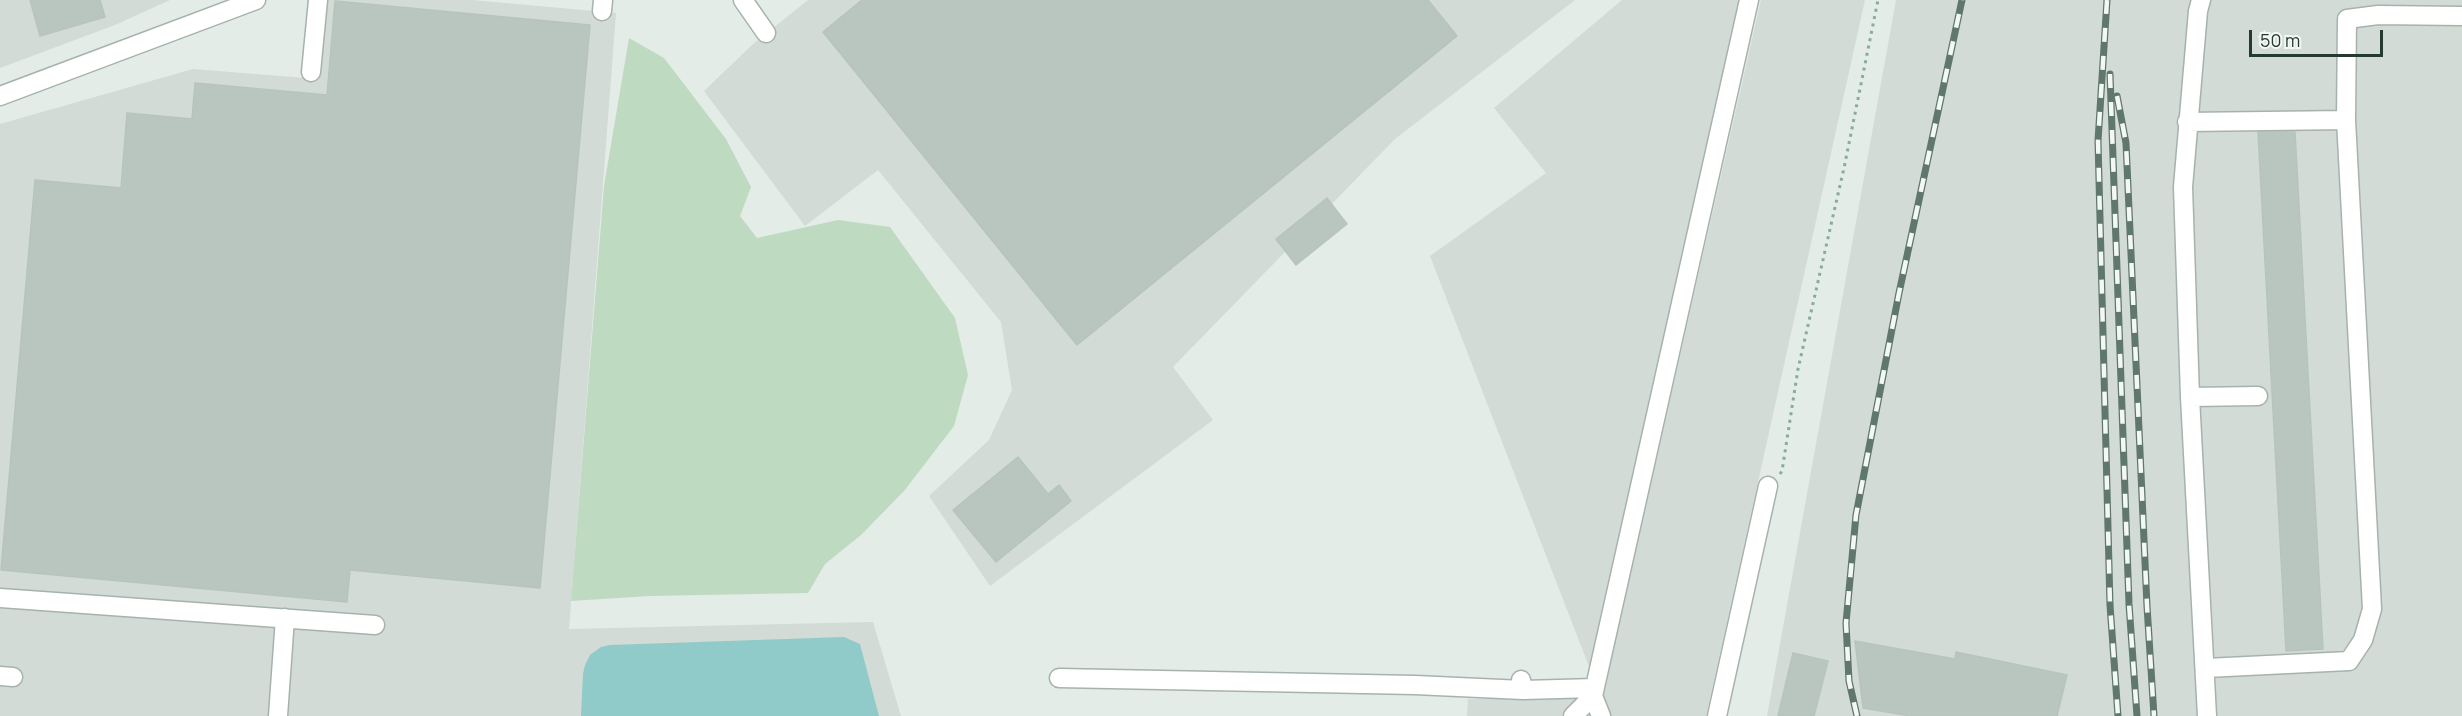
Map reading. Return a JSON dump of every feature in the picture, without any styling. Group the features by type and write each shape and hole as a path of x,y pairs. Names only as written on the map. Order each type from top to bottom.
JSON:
{"street":[{"path":"0,96 256,0"},
{"path":"311,72 318,0"},
{"path":"743,0 766,33"},
{"path":"1573,716 1594,692 1749,0"},
{"path":"2201,0 2187,122 2183,187 2190,397 2207,716"},
{"path":"2206,668 2349,661 2363,640 2372,609 2346,120 2347,20 2378,15 2462,16"},
{"path":"2187,122 2346,120"},
{"path":"2190,397 2258,396"},
{"path":"1717,716 1768,486"},
{"path":"0,598 375,626"},
{"path":"278,716 285,618"},
{"path":"1059,678 1522,685 1594,692"},
{"path":"1594,692 1601,716"}],"path":[{"path":"1768,486 1782,471 1798,369 1844,168 1878,0"}],"shaded area":[{"path":"0,0 170,0 115,25 0,68"},
{"path":"325,0 472,0 616,13 569,629 873,622 901,716 0,716 0,124 193,69 318,79"},
{"path":"808,0 1575,0 1395,139 1173,367 1213,420 990,586 929,496 989,440 1012,390 1001,322 878,170 805,226 704,91 752,45"},
{"path":"1622,0 1741,0 1590,669 1430,256 1546,173 1494,108"},
{"path":"1761,0 1865,0 1706,716 1467,716 1468,699 1602,699"},
{"path":"1896,0 2462,0 2462,716 1767,716"}],"green space":[{"path":"629,38 664,58 726,139 751,187 740,216 757,238 838,220 890,227 955,318 968,375 954,426 904,491 861,535 825,564 808,593 650,596 571,601 604,186"}],"water":[{"path":"844,637 860,644 879,716 581,716 585,665 590,655 601,647"}],"building":[{"path":"30,0 100,0 105,17 40,36"},
{"path":"862,0 1428,0 1457,36 1077,345 823,32"},
{"path":"335,1 590,25 540,588 350,570 347,602 1,570 35,180 121,188 127,113 192,119 195,83 327,95"},
{"path":"2258,132 2295,132 2323,649 2286,651"},
{"path":"1327,198 1347,224 1296,265 1276,239"},
{"path":"1018,457 1048,494 1059,485 1071,501 996,562 953,510"},
{"path":"1855,641 1955,659 1956,652 2067,675 2057,716 1910,716 1863,708"},
{"path":"1793,653 1828,661 1814,716 1778,716"}],"railway":[{"path":"1857,716 1849,681 1846,623 1856,515 1899,293 1962,0"},
{"path":"2107,0 2098,141 2110,605 2118,716"},
{"path":"2110,74 2129,604 2137,716"},
{"path":"2117,96 2126,143 2154,716"}]}
